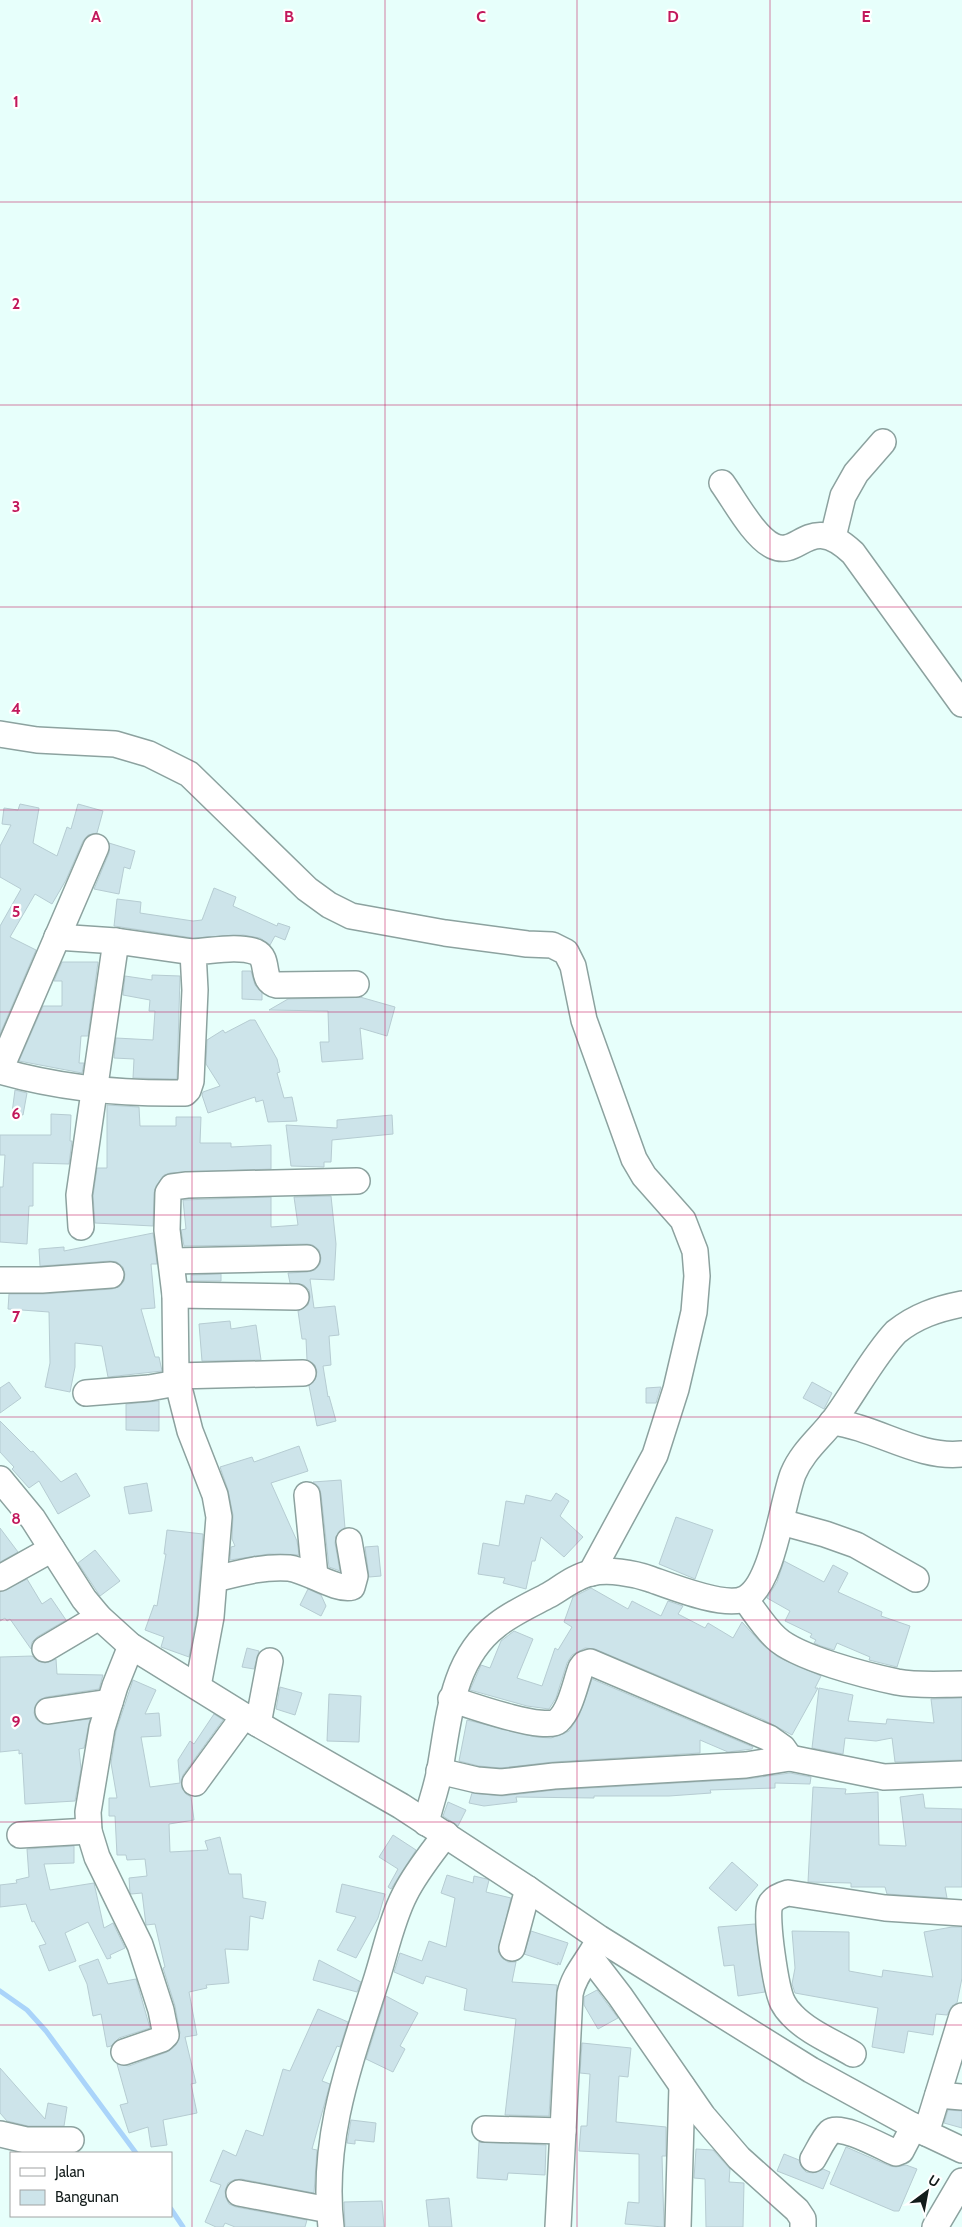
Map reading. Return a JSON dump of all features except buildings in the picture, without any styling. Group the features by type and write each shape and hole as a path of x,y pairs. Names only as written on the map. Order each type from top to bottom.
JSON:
{"street":[{"path":"833,537 843,496 856,472 883,442"},
{"path":"722,483 763,539 774,547 788,548 812,536 823,535 833,537 853,552 962,704"},
{"path":"0,734 37,740 114,744 150,754 189,774 307,888 329,906 351,916 445,933 527,944 552,945 566,952 573,966 584,1020 634,1159 644,1176 683,1220 695,1251 697,1276 694,1312 687,1347 655,1455 591,1573"},
{"path":"96,846 0,1070 32,1080 96,1088 185,1093 188,1090 195,990 193,952"},
{"path":"57,937 116,941 193,952 243,950 257,953 263,960 266,979 270,984 356,984"},
{"path":"80,1227 79,1195 116,941"},
{"path":"198,1686 212,1617 219,1517 215,1495 190,1430 177,1379 175,1296 167,1230 168,1193 172,1187 357,1181"},
{"path":"172,1261 307,1258"},
{"path":"0,1280 42,1280 111,1275"},
{"path":"175,1296 296,1297"},
{"path":"239,2193 330,2218 330,2160 335,2116 351,2058 404,1896 436,1829 439,1772 451,1699 463,1668 477,1644 497,1625 570,1582 591,1573 616,1573 640,1576 704,1597 725,1601 745,1599 756,1590 765,1571 797,1466 811,1445 832,1422 896,1332 925,1314 962,1304"},
{"path":"86,1393 149,1388 177,1379 303,1373"},
{"path":"832,1422 867,1429 930,1452 962,1454"},
{"path":"0,1479 33,1519 84,1599 99,1617 130,1646 251,1720 401,1806 528,1889 594,1948 920,2130 962,2150"},
{"path":"307,1496 315,1576"},
{"path":"781,1522 819,1532 856,1545 916,1580"},
{"path":"215,1579 271,1568 290,1568 347,1588 352,1586 355,1576 349,1541"},
{"path":"0,1578 52,1548"},
{"path":"745,1599 777,1639 819,1659 898,1682 962,1684"},
{"path":"45,1649 99,1617"},
{"path":"124,2052 162,2039 166,2034 166,2027 140,1945 94,1851 89,1831 88,1812 91,1788 102,1728 130,1646"},
{"path":"195,1783 251,1720 270,1661"},
{"path":"451,1699 516,1719 548,1725 557,1722 563,1716 581,1668 584,1664 590,1662 769,1738 783,1748 790,1758"},
{"path":"48,1711 110,1702"},
{"path":"439,1772 477,1780 501,1782 554,1776 746,1765 790,1758 884,1777 962,1774"},
{"path":"20,1835 89,1831"},
{"path":"512,1948 528,1889"},
{"path":"853,2054 813,2031 793,2016 782,2002 770,1934 768,1914 770,1904 778,1896 788,1893 885,1908 962,1913"},
{"path":"594,1948 620,1996 703,2116 739,2158 797,2210 803,2219 803,2227"},
{"path":"558,2227 570,1994 578,1972 594,1948"},
{"path":"813,2160 830,2132 837,2129 846,2131 896,2153 901,2152 920,2130 938,2095 962,2016"},
{"path":"678,2227 682,2086"},
{"path":"938,2095 962,2098"},
{"path":"485,2129 563,2132"},
{"path":"0,2134 26,2140 71,2140"},
{"path":"935,2227 962,2181"}],"waterway":[{"path":"0,1991 27,2010 46,2031 135,2152"},
{"path":"172,2210 183,2227"}]}
